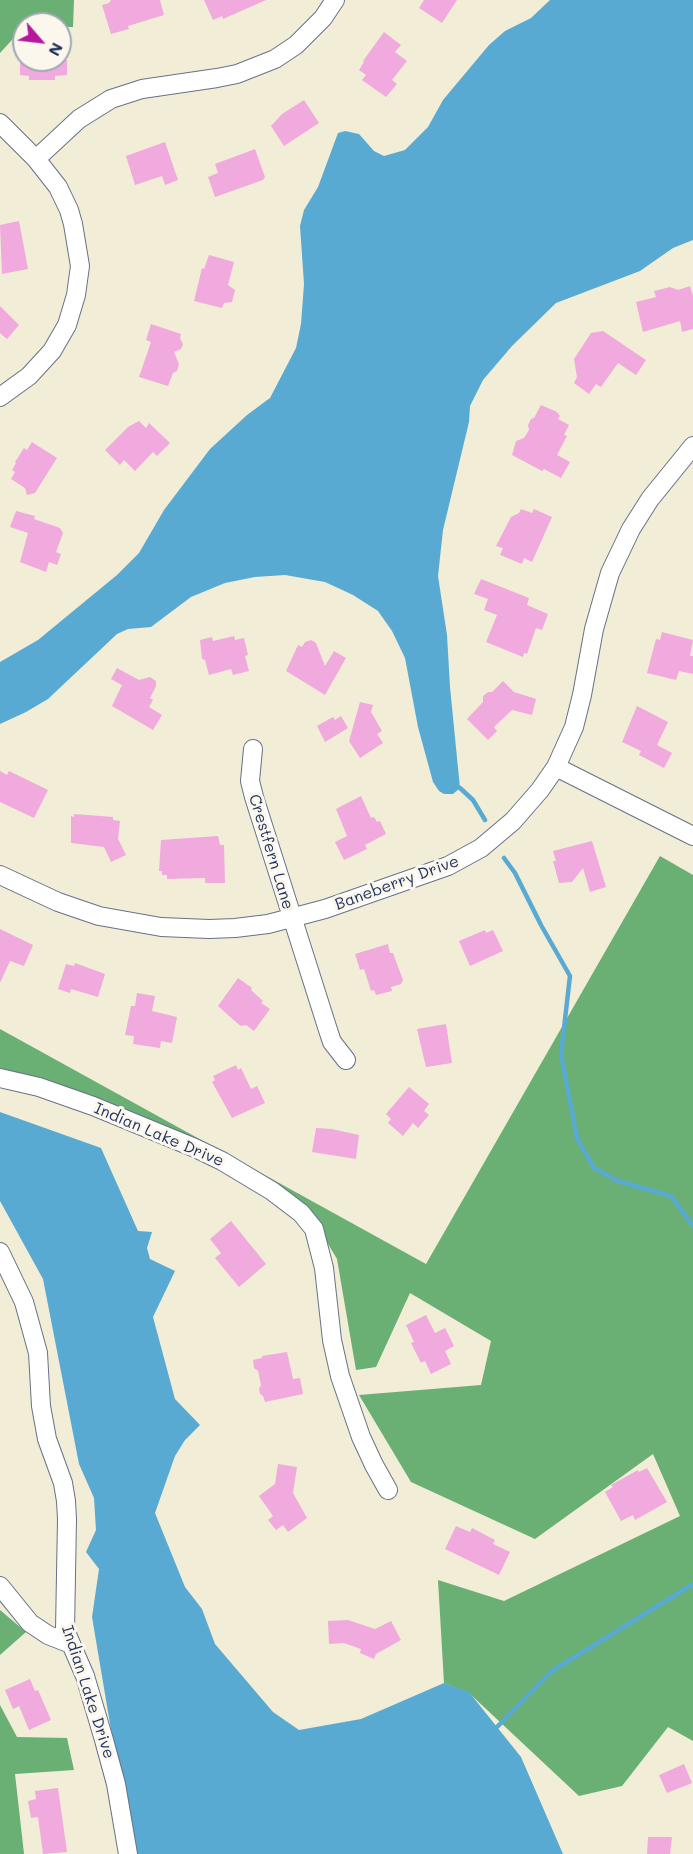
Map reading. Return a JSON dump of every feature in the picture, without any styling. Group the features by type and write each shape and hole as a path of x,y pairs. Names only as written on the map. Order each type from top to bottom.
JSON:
{"street":[{"path":"36,159 79,119 111,99 142,89 237,74 275,59 297,45 323,18 335,0"},
{"path":"0,123 36,159 58,187 69,210 78,253 79,280 66,325 52,351 29,376 0,397"},
{"name":"Baneberry Drive","path":"0,876 79,910 127,922 161,927 236,928 291,919 403,883 467,857 513,821 540,790 556,767 574,727 601,600 615,563 631,529 650,499 693,446"},
{"name":"Crestfern Lane","path":"253,749 250,774 254,797 332,1042 346,1059"},
{"path":"556,767 693,836"},
{"name":"Indian Lake Drive","path":"0,1078 39,1087 71,1098 195,1148 262,1185 301,1213 314,1229 324,1268 332,1340 340,1376 362,1437 388,1490"},
{"name":"Indian Lake Drive","path":"0,1252 24,1302 38,1353 41,1406 47,1439 63,1483 67,1519 65,1630 85,1676 104,1740 116,1784 128,1854"},
{"path":"0,1586 30,1623 48,1635 71,1644"}],"green space":[{"path":"0,0 74,0 73,27 72,12 12,12 12,40 0,53"},
{"path":"660,856 693,875 693,1741 668,1727 622,1786 579,1796 469,1693 444,1683 438,1580 504,1601 680,1516 653,1454 535,1539 411,1482 359,1395 481,1385 491,1341 410,1293 376,1367 356,1370 337,1259 307,1209 213,1153 128,1110 0,1068 0,1029 426,1264"},
{"path":"0,1610 26,1632 0,1655"},
{"path":"0,1705 17,1737 67,1738 74,1770 15,1774 24,1854 0,1854"}],"water":[{"path":"550,0 693,0 693,240 673,248 640,271 556,303 512,346 483,380 470,406 469,422 443,530 438,576 447,635 460,788 453,794 444,794 433,782 418,727 405,658 392,631 378,611 353,595 325,582 285,575 255,577 225,583 191,597 151,627 128,629 117,634 48,699 0,724 0,662 38,640 117,575 139,553 164,510 210,449 247,415 270,398 296,348 301,324 304,284 300,226 304,210 318,187 338,133 345,131 359,134 374,151 384,156 405,150 428,127 443,100 489,45 505,31 531,18"},
{"path":"0,1112 101,1148 138,1231 152,1232 147,1248 150,1259 175,1271 153,1317 175,1399 200,1425 185,1440 175,1456 155,1513 185,1587 202,1609 215,1644 273,1712 299,1730 361,1719 444,1683 469,1692 521,1757 563,1854 132,1854 92,1617 99,1569 86,1552 96,1530 94,1498 79,1464 43,1279 0,1201"}],"building":[{"path":"111,0 160,0 164,15 111,34 102,5"},
{"path":"204,0 266,0 223,19 222,16 213,20"},
{"path":"424,0 457,0 442,23 419,8"},
{"path":"384,32 401,45 395,52 407,61 392,80 397,84 386,97 362,80 366,75 359,70"},
{"path":"20,72 67,72 67,75 55,76 55,80 29,80 29,76 20,75"},
{"path":"304,100 319,123 284,146 271,126 282,114"},
{"path":"165,142 178,180 165,185 162,176 135,185 126,156"},
{"path":"255,149 265,177 263,180 215,197 208,177 218,173 215,164"},
{"path":"19,221 28,269 2,274 0,225"},
{"path":"209,255 234,262 228,285 235,290 232,302 224,303 222,308 194,301 202,268 204,269"},
{"path":"690,286 693,296 693,329 682,332 680,321 643,332 636,302 656,297 654,291 670,287 678,290"},
{"path":"0,306 19,325 7,339 0,333"},
{"path":"151,324 181,334 183,344 181,349 174,352 179,364 168,386 139,377 151,342 146,340"},
{"path":"603,331 646,360 636,375 618,363 601,387 596,384 589,394 574,383 577,377 574,359 591,333"},
{"path":"541,405 557,412 560,416 558,419 569,425 564,435 567,436 557,455 570,462 561,478 512,455 516,441 524,438 529,430 528,425 531,419 534,418"},
{"path":"139,421 146,428 149,423 170,443 157,456 153,452 135,471 124,460 120,465 105,450 128,427"},
{"path":"32,442 57,458 35,493 27,495 25,488 11,479 15,472 12,470 15,462 24,448 27,450"},
{"path":"521,509 532,513 534,509 552,517 532,562 524,558 522,564 500,555 503,548 496,546 511,517 519,513"},
{"path":"16,511 35,516 34,519 60,528 63,533 56,552 61,554 57,565 49,562 46,572 20,562 28,533 10,527"},
{"path":"481,579 529,598 527,605 548,614 542,630 536,628 527,654 524,653 523,657 486,642 497,615 484,610 488,599 474,594"},
{"path":"662,632 693,640 690,656 693,656 693,674 679,671 676,680 647,673 656,639 660,640"},
{"path":"234,636 235,640 244,638 249,671 233,675 231,669 209,675 205,660 202,659 200,640 212,637 213,641"},
{"path":"311,640 316,643 325,666 334,651 346,658 325,695 286,671 298,645 302,647 305,642"},
{"path":"117,668 139,680 150,677 156,681 150,698 153,700 149,707 162,715 153,730 112,706 122,685 111,679"},
{"path":"503,681 514,692 536,699 532,715 512,710 494,727 497,731 488,740 467,719 483,702 483,696 492,692"},
{"path":"360,702 373,705 371,712 382,731 377,734 383,743 360,758 349,741"},
{"path":"637,706 668,722 657,745 672,753 664,768 639,755 641,751 622,742"},
{"path":"341,716 348,728 325,742 317,726 333,717 335,720"},
{"path":"0,771 7,775 9,771 48,790 34,818 0,802"},
{"path":"361,796 371,818 374,817 377,822 380,821 386,834 365,845 367,849 344,860 335,842 347,836 336,809"},
{"path":"74,814 113,817 113,820 120,821 118,839 126,855 111,862 104,847 71,843 71,816 74,817"},
{"path":"218,836 220,845 224,845 225,883 205,883 205,878 167,879 167,875 162,875 162,871 159,871 161,840"},
{"path":"592,841 606,887 590,892 583,868 572,882 559,883 553,861 556,861 553,851"},
{"path":"0,929 33,945 24,966 10,961 0,983"},
{"path":"485,930 486,933 493,930 503,951 470,966 459,941"},
{"path":"388,944 403,980 401,984 391,987 392,991 376,995 374,990 371,991 364,969 360,970 355,954"},
{"path":"75,963 105,974 98,997 71,989 70,993 58,989 66,964 74,966"},
{"path":"238,978 252,988 251,990 263,1001 261,1003 270,1009 254,1031 246,1025 241,1026 218,1006"},
{"path":"137,993 155,996 152,1011 177,1017 172,1043 161,1041 160,1048 133,1044 134,1036 125,1035 131,1006 135,1006"},
{"path":"446,1024 452,1063 426,1067 417,1029"},
{"path":"236,1065 238,1070 241,1068 251,1089 257,1086 265,1103 232,1118 212,1082 215,1080 213,1076"},
{"path":"409,1087 429,1104 424,1111 429,1115 418,1128 413,1123 403,1136 388,1123 391,1119 386,1114"},
{"path":"316,1128 359,1135 356,1159 312,1152"},
{"path":"231,1221 266,1264 239,1287 215,1258 221,1253 210,1239"},
{"path":"426,1315 435,1333 445,1328 454,1346 445,1351 451,1364 431,1374 425,1361 421,1363 411,1343 414,1342 406,1325"},
{"path":"287,1352 293,1379 300,1378 303,1394 265,1402 260,1394 261,1385 253,1360 262,1358 262,1356"},
{"path":"278,1464 297,1467 293,1493 307,1518 288,1532 283,1525 276,1530 268,1520 273,1516 259,1496 275,1484"},
{"path":"647,1468 667,1502 635,1520 633,1515 621,1521 605,1492 613,1487 611,1485 638,1470 639,1472"},
{"path":"456,1526 470,1532 472,1528 495,1540 493,1544 510,1552 499,1575 445,1549"},
{"path":"348,1620 375,1629 391,1621 401,1640 376,1654 374,1659 360,1653 361,1649 344,1643 329,1644 328,1621"},
{"path":"30,1679 35,1691 38,1690 51,1720 29,1730 19,1706 13,1709 5,1690"},
{"path":"684,1764 692,1783 667,1793 659,1775"},
{"path":"58,1788 67,1852 43,1854 38,1817 31,1818 28,1801 36,1799 35,1791"},
{"path":"648,1837 672,1837 670,1854 647,1854"}],"waterway":[{"path":"460,788 473,800 485,820"},
{"path":"504,858 515,873 570,976 561,1054 577,1138 594,1168 618,1181 671,1196 693,1226"},
{"path":"497,1727 552,1671 693,1584"}]}
